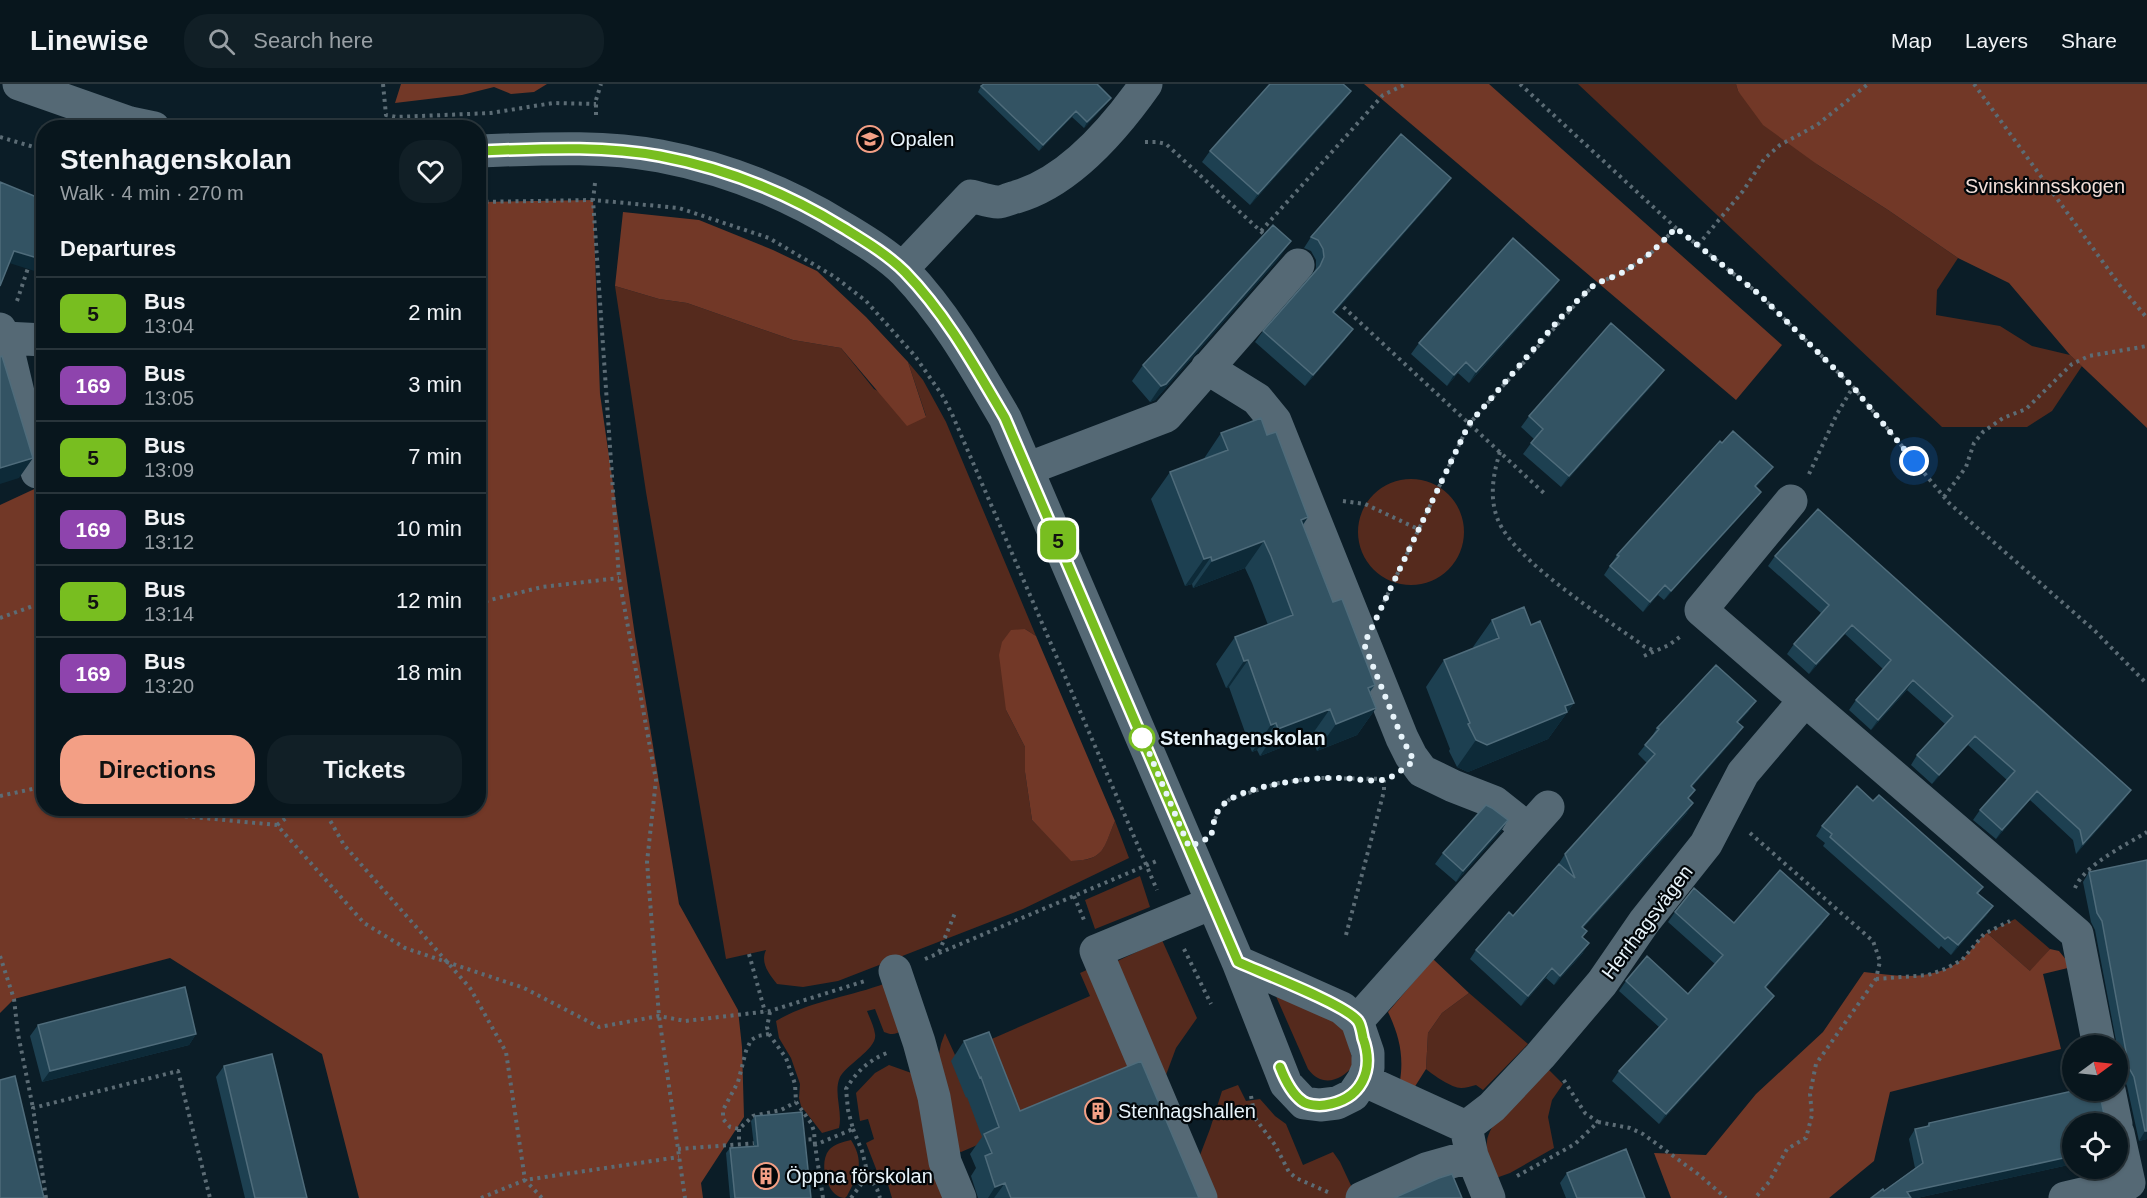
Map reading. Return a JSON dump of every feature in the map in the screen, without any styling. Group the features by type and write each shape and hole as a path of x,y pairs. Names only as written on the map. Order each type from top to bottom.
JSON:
{"street":[{"path":"20,84 121,120"},
{"path":"902,269 971,196 998,202 1035,191 1062,176 1093,146 1146,84"},
{"path":"486,151 598,150 660,156 736,176 812,208 866,242 902,269 926,295 968,354 1005,418 1238,962 1286,1084 1304,1103 1320,1105 1337,1103 1353,1095 1368,1068 1368,1053 1358,1021 1342,1008 1238,962"},
{"path":"1028,469 1166,416 1298,265"},
{"path":"36,340 2,338 36,468"},
{"path":"1207,368 1257,399 1275,421 1402,738 1414,761 1422,771 1436,779 1538,818 1358,1021"},
{"path":"1791,501 1701,610 2077,934 2097,1035"},
{"name":"Herrhagsvägen","path":"1469,1141 1492,1107 1540,1056 1602,982 1644,922 1706,844 1743,773 1805,700"},
{"path":"1201,1198 1096,951 1212,903"},
{"path":"895,971 919,1042 934,1097 945,1162 960,1198"},
{"path":"1363,1080 1469,1141 1488,1195"},
{"path":"1347,1196 1426,1169 1469,1141"},
{"path":"2065,1198 2131,1190"}],"path":[{"path":"382,84 386,115 396,117 491,112 553,103 596,104"},
{"path":"1261,231 1383,95 1406,84"},
{"path":"1520,84 1676,228 1759,294 1853,387 1944,497 2095,631 2147,684"},
{"path":"1698,245 1743,191 1764,159 1780,145 1817,125 1868,84"},
{"path":"1974,84 2121,287 2147,318"},
{"path":"0,137 36,148"},
{"path":"1093,146 1121,148 1147,142 1166,144 1546,495"},
{"path":"598,150 593,200 620,578 656,780 647,862 659,1016 685,1198"},
{"path":"486,202 593,200 679,208 769,238 835,277 866,301 894,330 932,379 952,414 1147,866 1211,837 1219,809 1227,801 1240,794 1289,781 1316,778 1384,780 1414,761"},
{"path":"1364,644 1469,424 1563,315 1595,284 1620,274 1636,264 1676,228"},
{"path":"2,338 29,264"},
{"path":"1944,497 1966,467 1974,443 1983,432 2003,418 2026,409 2072,364 2089,356 2147,346"},
{"path":"1791,501 1809,476 1837,414 1853,387"},
{"path":"1500,452 1493,479 1493,497 1498,521 1513,543 1542,571 1645,647 1655,651"},
{"path":"1304,495 1365,504 1419,529"},
{"path":"486,601 542,586 620,578"},
{"path":"0,618 36,605"},
{"path":"1346,935 1384,791 1384,780"},
{"path":"0,796 36,788"},
{"path":"182,816 277,825 364,923 405,948 524,988 599,1027 659,1016"},
{"path":"277,825 289,816"},
{"path":"328,816 344,845 470,988 506,1052 525,1180 542,1198"},
{"path":"2056,916 2088,870 2147,832"},
{"path":"1755,1198 1769,1182 1787,1149 1806,1137 1812,1115 1810,1094 1816,1064 1876,979 1880,961 1873,941 1777,857"},
{"path":"939,953 955,913"},
{"path":"1876,979 1928,975 1945,969 1962,960 1987,933"},
{"path":"748,954 767,1012 769,1034 786,1058 795,1084 796,1102 811,1123 823,1198"},
{"path":"0,956 1,965 14,999 46,1198"},
{"path":"739,1129 730,1127 723,1119 723,1110 738,1082 751,1040 769,1034"},
{"path":"880,1198 868,1174 853,1129 846,1089 853,1078 877,1057 919,1042"},
{"path":"33,1108 178,1071 210,1198"},
{"path":"1572,1092 1587,1116 1598,1122 1630,1128 1644,1134 1698,1174 1724,1198"},
{"path":"1251,1096 1255,1118 1275,1145 1289,1173 1296,1178 1347,1196"},
{"path":"739,1144 739,1129 753,1116 781,1110 796,1102"},
{"path":"1488,1195 1575,1144 1598,1122"},
{"path":"816,1145 853,1129"},
{"path":"793,1140 815,1139"},
{"path":"678,1149 761,1143"},
{"path":"481,1198 525,1180 679,1157"},
{"path":"851,1198 868,1174"}],"shaded area":[{"path":"1578,84 1736,84 1738,91 1818,165 1958,258 1937,290 1936,315 2000,326 2032,346 2070,355 2082,366 2052,411 2027,427 1942,427"},
{"path":"615,286 659,299 687,303 793,340 841,348 874,389 926,416 908,362 923,380 946,422 1036,636 1025,629 1006,710 1025,747 1025,772 1032,820 1072,861 1097,855 1105,845 1115,821 1129,858 1023,909 838,981 803,987 777,984 765,964 766,950 726,959 646,492"},
{"path":"1411,479 1431,483 1448,495 1460,512 1464,532 1460,552 1448,569 1431,581 1411,585 1391,581 1374,569 1362,552 1358,532 1362,512 1374,495 1391,483"},
{"path":"1140,876 1150,907 1095,929 1085,900"},
{"path":"2015,919 2050,949 2031,972 1987,933"},
{"path":"1162,940 1197,1018 1176,1048 1163,1083 1109,965"},
{"path":"1091,968 1138,1076 961,1152 954,1150 938,1059 945,1033 955,1055 1090,996 1080,973"},
{"path":"886,983 902,1030 893,1034 884,1032 875,1009 867,1011 874,1028 875,1039 872,1045 840,1077 837,1089 839,1128 822,1133 801,1106 800,1084 791,1058 779,1038 776,1021 816,1004"},
{"path":"1469,993 1528,1044 1483,1090 1476,1085 1461,1088 1453,1086 1426,1069 1428,1033 1442,1013"},
{"path":"1275,994 1343,1025 1354,1065 1349,1071 1331,1080 1319,1079 1313,1075 1308,1069"},
{"path":"889,1065 917,1075 952,1198 892,1198 886,1178 880,1179 866,1143 874,1139 868,1119 860,1121 856,1093 875,1073"},
{"path":"1546,1067 1563,1084 1552,1100 1548,1117 1554,1148 1510,1173 1496,1178 1487,1150 1490,1132 1503,1112"},
{"path":"1238,1085 1246,1101 1260,1099 1275,1116 1286,1124 1303,1165 1333,1152 1355,1194 1352,1198 1211,1198 1197,1163 1222,1091"},
{"path":"851,1140 859,1162 854,1181 845,1198 833,1192 829,1186 824,1163 831,1148"}],"green space":[{"path":"401,84 547,84 534,92 511,94 494,87 462,95 395,103"},
{"path":"1364,84 1489,84 1782,345 1736,400"},
{"name":"Svinskinnsskogen","path":"1736,84 2147,84 2147,428 2070,355 2009,283 1958,258 1818,165 1763,125 1738,91"},
{"path":"593,200 600,394 635,636 679,904 738,1010 742,1047 744,1117 701,1183 703,1198 359,1198 322,1054 170,958 14,999 0,1013 0,505 36,488 36,816 486,816 486,202"},
{"path":"623,212 699,220 773,250 817,271 866,317 908,362 926,417 907,426 841,348 793,340 687,303 659,299 615,286"},
{"path":"1025,629 1036,636 1115,821 1105,846 1091,858 1071,861 1032,820 1025,772 1025,747 1006,710 999,655 1002,642 1011,630"},
{"path":"1987,933 2030,971 2050,949 2059,951 2072,967 2043,974 2061,1049 1890,1092 1874,1161 1829,1198 1671,1198 1654,1153 1706,1155 1756,1094 1823,1032 1864,972 1914,976 1939,972 1961,960"},
{"path":"1433,959 1469,993 1442,1013 1428,1033 1426,1069 1414,1088 1400,1081 1400,1045 1388,1012"}],"building":[{"name":"Opalen","path":"984,84 1097,84 1111,98 1087,122 1076,111 1043,145 981,86"},
{"path":"1270,84 1343,84 1351,91 1258,194 1210,151"},
{"path":"1401,134 1451,178 1333,312 1353,329 1313,375 1263,331 1320,266 1324,257 1323,249 1318,240 1311,237"},
{"path":"0,182 36,197 36,258 14,251 0,286"},
{"path":"1273,225 1291,241 1166,384 1161,386 1143,365"},
{"path":"1513,238 1559,280 1476,372 1466,362 1454,375 1419,343"},
{"path":"1611,323 1664,370 1569,476 1531,443 1543,429 1529,416"},
{"path":"2,356 33,458 0,468 0,357"},
{"path":"1261,418 1267,435 1276,432 1308,517 1301,520 1333,602 1342,599 1375,685 1368,688 1376,708 1336,724 1330,709 1278,729 1276,723 1271,725 1248,660 1244,661 1235,637 1293,615 1271,556 1264,541 1212,561 1211,557 1204,559 1170,472 1228,450 1221,433"},
{"path":"1733,431 1773,467 1755,486 1761,492 1671,591 1665,585 1650,602 1610,566 1619,556 1617,555 1720,441 1722,443"},
{"path":"1818,509 2131,790 2083,844 2080,830 2037,791 2002,830 1980,810 2015,771 1975,736 1939,775 1917,755 1953,716 1913,680 1878,720 1856,700 1891,660 1852,625 1816,664 1794,644 1829,605 1775,556"},
{"path":"1524,607 1531,625 1540,621 1574,703 1565,706 1567,712 1487,745 1476,740 1444,660 1499,638 1492,620"},
{"path":"1716,665 1756,701 1737,722 1743,727 1691,786 1695,790 1688,798 1693,803 1582,927 1587,931 1582,937 1589,943 1560,976 1552,968 1528,996 1476,950 1509,912 1513,916 1559,864 1575,878 1565,854 1655,754 1645,745 1659,729 1657,728"},
{"path":"1857,786 1873,801 1879,795 1983,887 1977,893 1993,906 1958,945 1948,937 1945,939 1830,837 1832,834 1822,826"},
{"path":"1486,805 1508,820 1463,871 1443,853"},
{"path":"2147,860 2147,1131 2145,1131 2134,1077 2129,1068 2128,1035 2123,1035 2102,921 2097,913 2089,872"},
{"path":"1780,870 1829,914 1765,987 1774,996 1666,1114 1619,1071 1667,1019 1626,981 1647,956 1688,994 1723,955 1675,912 1694,888 1734,923"},
{"path":"185,987 196,1034 50,1071 38,1025"},
{"name":"Stenhagshallen","path":"989,1032 1020,1111 1141,1061 1199,1198 1011,1198 1005,1183 995,1187 985,1156 992,1153 984,1134 999,1127 981,1077 964,1041"},
{"path":"272,1054 307,1198 255,1198 224,1066"},
{"path":"15,1076 44,1198 0,1198 0,1080"},
{"path":"2062,1093 2062,1101 2101,1101 2104,1113 2062,1113 2062,1158 1907,1192 1911,1198 1871,1198 1923,1163 1915,1129 1929,1126 1929,1123"},
{"name":"Öppna förskolan","path":"802,1112 811,1198 735,1198 730,1148 758,1146 755,1116"},
{"path":"1626,1149 1645,1198 1577,1198 1567,1173"},
{"path":"1452,1174 1462,1198 1394,1198 1439,1178"}],"bus line":[{"name":"5","path":"486,151 598,150 660,156 736,176 812,208 866,242 902,269 926,295 968,354 1005,418 1238,962 1342,1008 1358,1021 1368,1053 1368,1068 1353,1095 1337,1103 1320,1105 1304,1103 1286,1084 1280,1067"}],"place":[{"name":"Opalen","path":"870,139"},
{"name":"Stenhagenskolan","path":"1142,738"},
{"name":"Stenhagshallen","path":"1098,1111"},
{"name":"Öppna förskolan","path":"766,1176"}],"route":[{"path":"1142,738 1142,736 1189,847 1211,837 1219,809 1227,801 1240,794 1279,783 1316,778 1384,780 1414,761 1402,738 1364,644 1469,424 1581,297 1595,284 1620,274 1636,264 1676,228 1759,294 1853,387 1914,461"}]}
